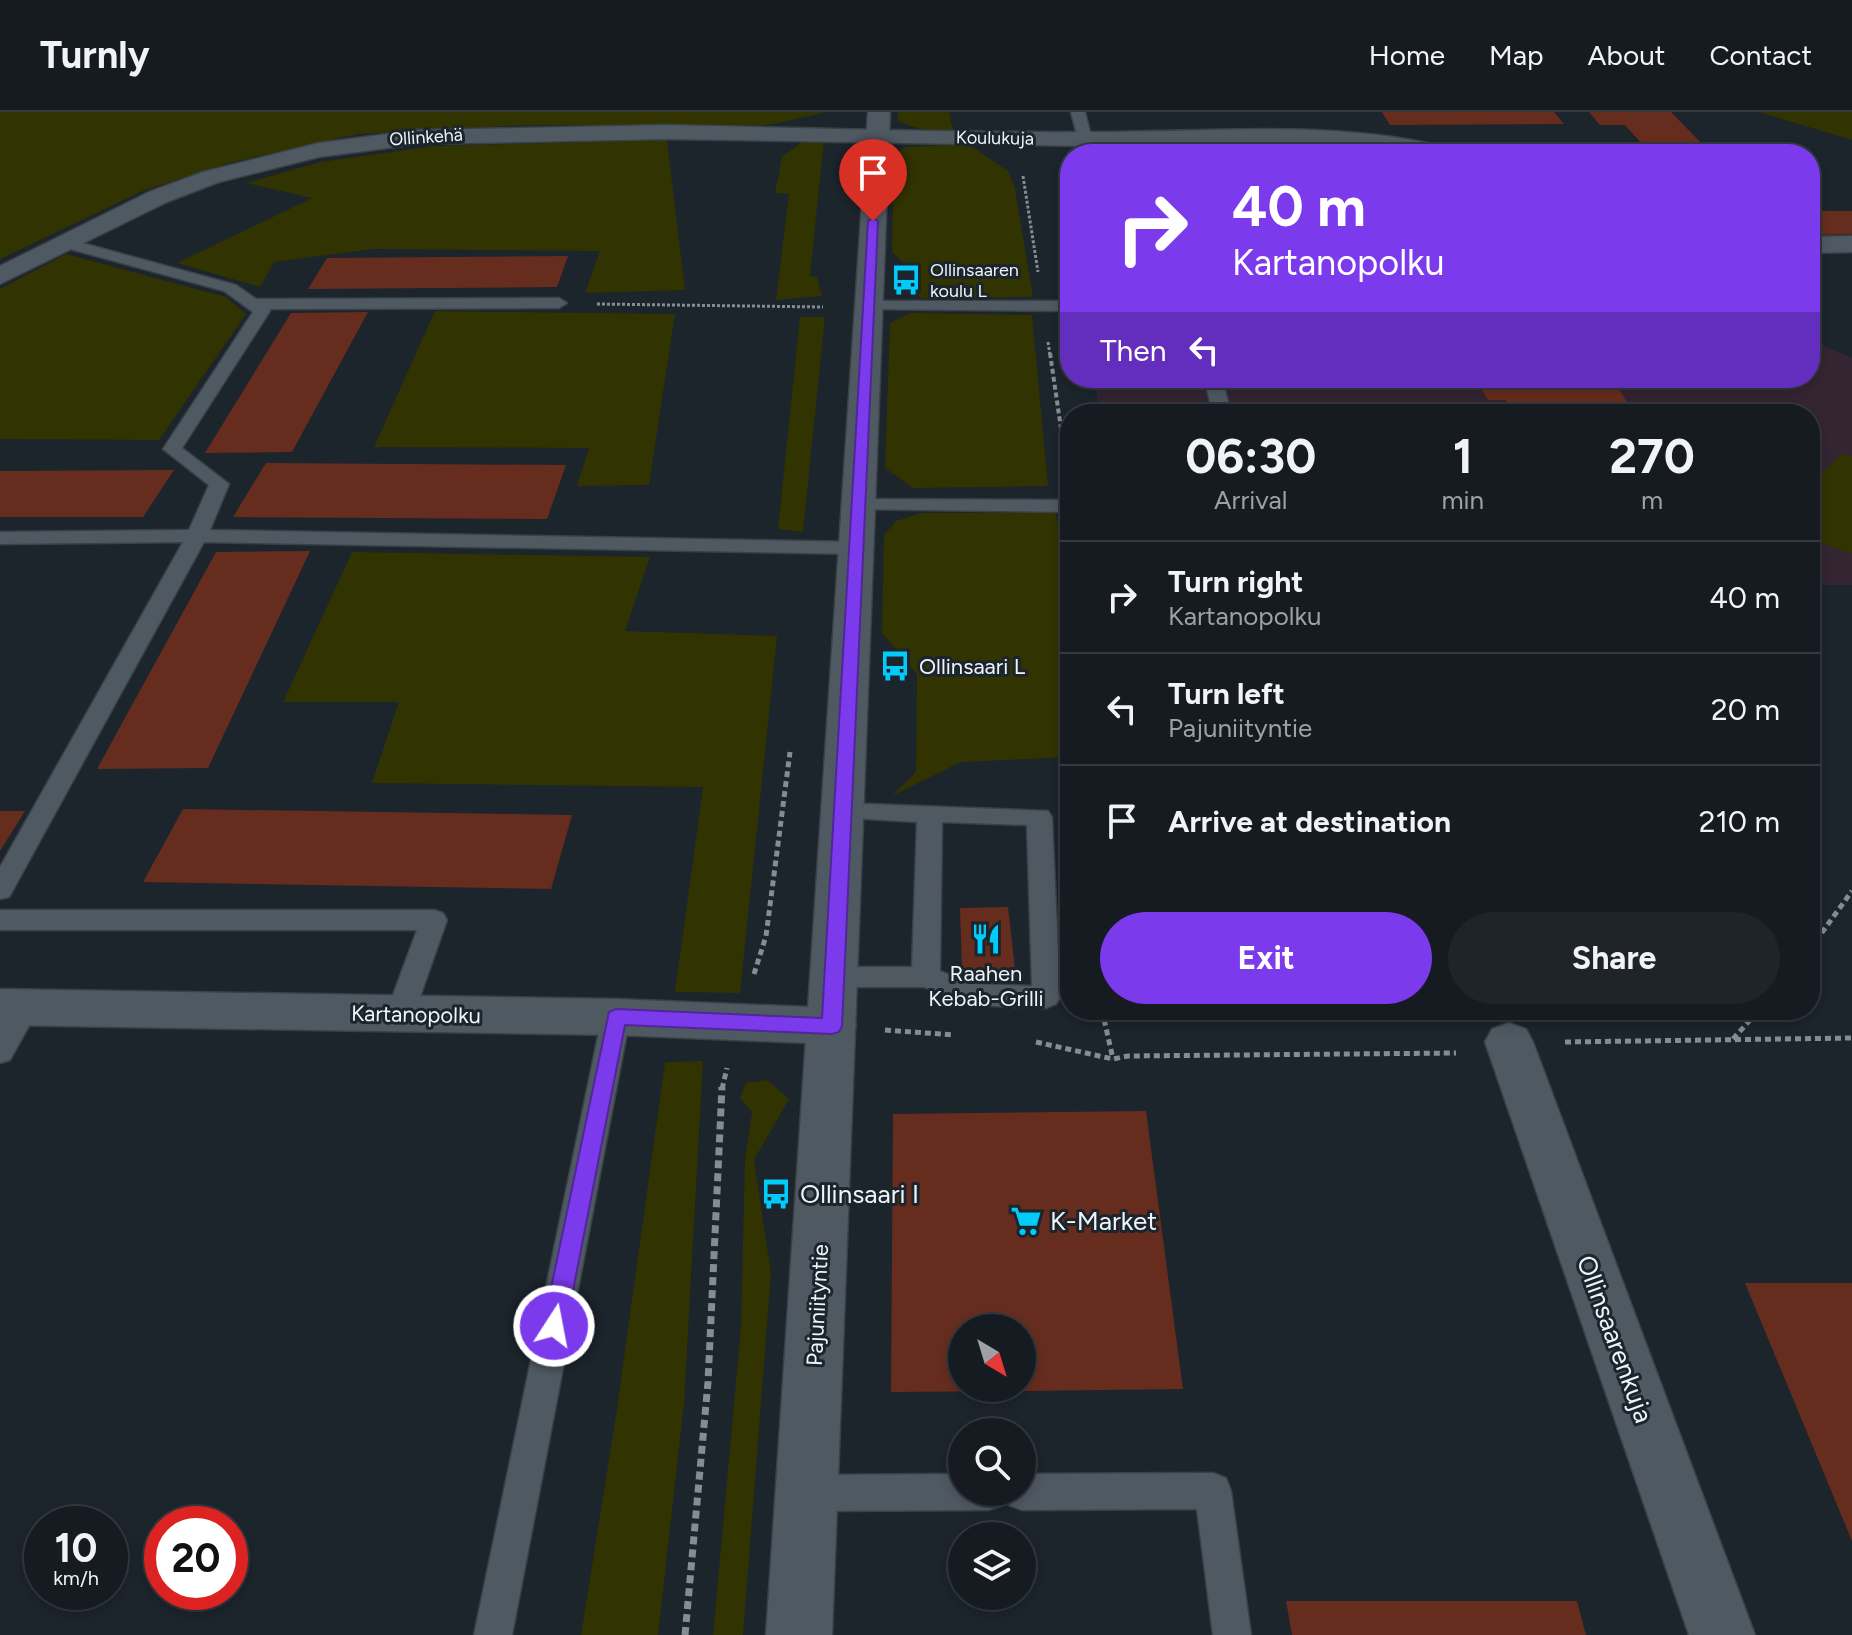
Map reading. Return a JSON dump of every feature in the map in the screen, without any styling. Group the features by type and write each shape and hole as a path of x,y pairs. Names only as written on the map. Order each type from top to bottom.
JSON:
{"street":[{"name":"Koulukuja","path":"878,124 1085,139 1355,138 1408,144"},
{"name":"Ollinkehä","path":"0,276 158,197 211,177 353,143 506,133 878,124"},
{"name":"Pajuniityntie","path":"799,1635 878,124"},
{"path":"1820,245 1852,244"},
{"name":"Kartanopolku","path":"12,1008 616,1017 832,1026"},
{"name":"Ollinsaarenkuja","path":"1509,1042 1722,1635"}],"lane":[{"path":"1078,112 1085,139"},
{"path":"0,890 197,536 219,484 172,449 262,311 230,288 64,243"},
{"path":"252,304 559,303"},
{"path":"868,306 1060,306"},
{"path":"858,505 1060,506"},
{"path":"0,538 197,536 856,548"},
{"path":"834,977 926,977 971,994 1046,997 1039,817 842,811"},
{"path":"926,977 930,814"},
{"path":"0,920 434,920 400,1014"},
{"path":"0,1052 12,1008"},
{"path":"493,1635 616,1017"},
{"path":"1036,1492 1213,1491 1232,1635"},
{"path":"807,1493 948,1492"}],"path":[{"path":"559,303 868,306"},
{"path":"685,1635 708,1382 720,1096 766,936 790,749"},
{"path":"1820,935 1852,891"},
{"path":"1104,1020 1113,1059"},
{"path":"1733,1039 1750,1020"},
{"path":"832,1026 965,1036"},
{"path":"1025,1040 1113,1059 1128,1056 1501,1052 1509,1042 1852,1038"}],"shaded area":[{"path":"0,112 827,112 768,125 526,125 358,134 233,162 145,190 0,259"},
{"path":"898,112 949,112 953,131 911,126 898,121"},
{"path":"1759,112 1852,112 1852,140"},
{"path":"667,140 685,290 585,293 600,251 374,249 274,262 260,287 177,263 312,198 246,183 320,162 433,146"},
{"path":"824,140 810,276 817,277 822,296 776,300 789,194 775,193 782,157 802,142"},
{"path":"968,144 1008,171 1015,188 1033,297 921,298 908,292 916,275 892,252 894,153 907,147"},
{"path":"66,254 226,297 246,314 159,440 0,439 0,289"},
{"path":"435,311 675,314 649,485 577,486 589,448 374,447"},
{"path":"910,313 1032,315 1048,486 913,488 885,468 890,323"},
{"path":"800,317 825,317 803,532 778,529"},
{"path":"1820,344 1852,358 1852,585 1820,585 1820,404 1098,404 1096,388 1820,388"},
{"path":"1842,453 1852,457 1852,554 1820,543 1820,476"},
{"path":"921,513 1056,513 1060,540 1060,757 961,762 892,796 916,772 917,674 882,633 884,535 896,521"},
{"path":"352,552 650,557 625,631 777,636 740,993 675,992 703,787 372,783 399,702 283,702"},
{"path":"703,1061 684,1404 658,1635 581,1635 616,1415 665,1062"},
{"path":"767,1080 789,1099 754,1160 771,1273 743,1635 713,1635 741,1326 745,1159 752,1112 740,1098 746,1083"}],"building":[{"path":"1382,112 1554,112 1564,124 1390,125"},
{"path":"1589,112 1671,112 1702,144 1642,144 1625,125 1600,125"},
{"path":"1820,211 1852,211 1852,234 1820,235"},
{"path":"568,256 557,287 308,289 327,258"},
{"path":"368,312 292,452 205,453 291,313"},
{"path":"1481,388 1618,388 1628,404 1508,404 1506,400 1488,400"},
{"path":"266,463 566,465 547,519 233,517"},
{"path":"174,470 143,517 0,517 0,471"},
{"path":"310,551 208,768 97,769 216,552"},
{"path":"183,809 572,815 551,889 143,882"},
{"path":"0,811 25,811 0,851"},
{"name":"Raahen Kebab-Grilli","path":"1008,907 1015,969 962,970 960,908"},
{"name":"K-Market","path":"1146,1111 1183,1389 1036,1391 1036,1314 948,1314 948,1392 891,1392 893,1114"},
{"path":"1745,1283 1852,1283 1852,1541"},
{"path":"1286,1601 1577,1601 1586,1635 1292,1635"}],"place":[{"name":"Ollinsaaren koulu L","path":"906,280"},
{"name":"Ollinsaari L","path":"895,666"},
{"name":"Raahen Kebab-Grilli","path":"986,939"},
{"name":"Ollinsaari I","path":"776,1194"},
{"name":"K-Market","path":"1026,1221"}],"route":[{"path":"554,1326 616,1017 832,1026 873,221"}]}
